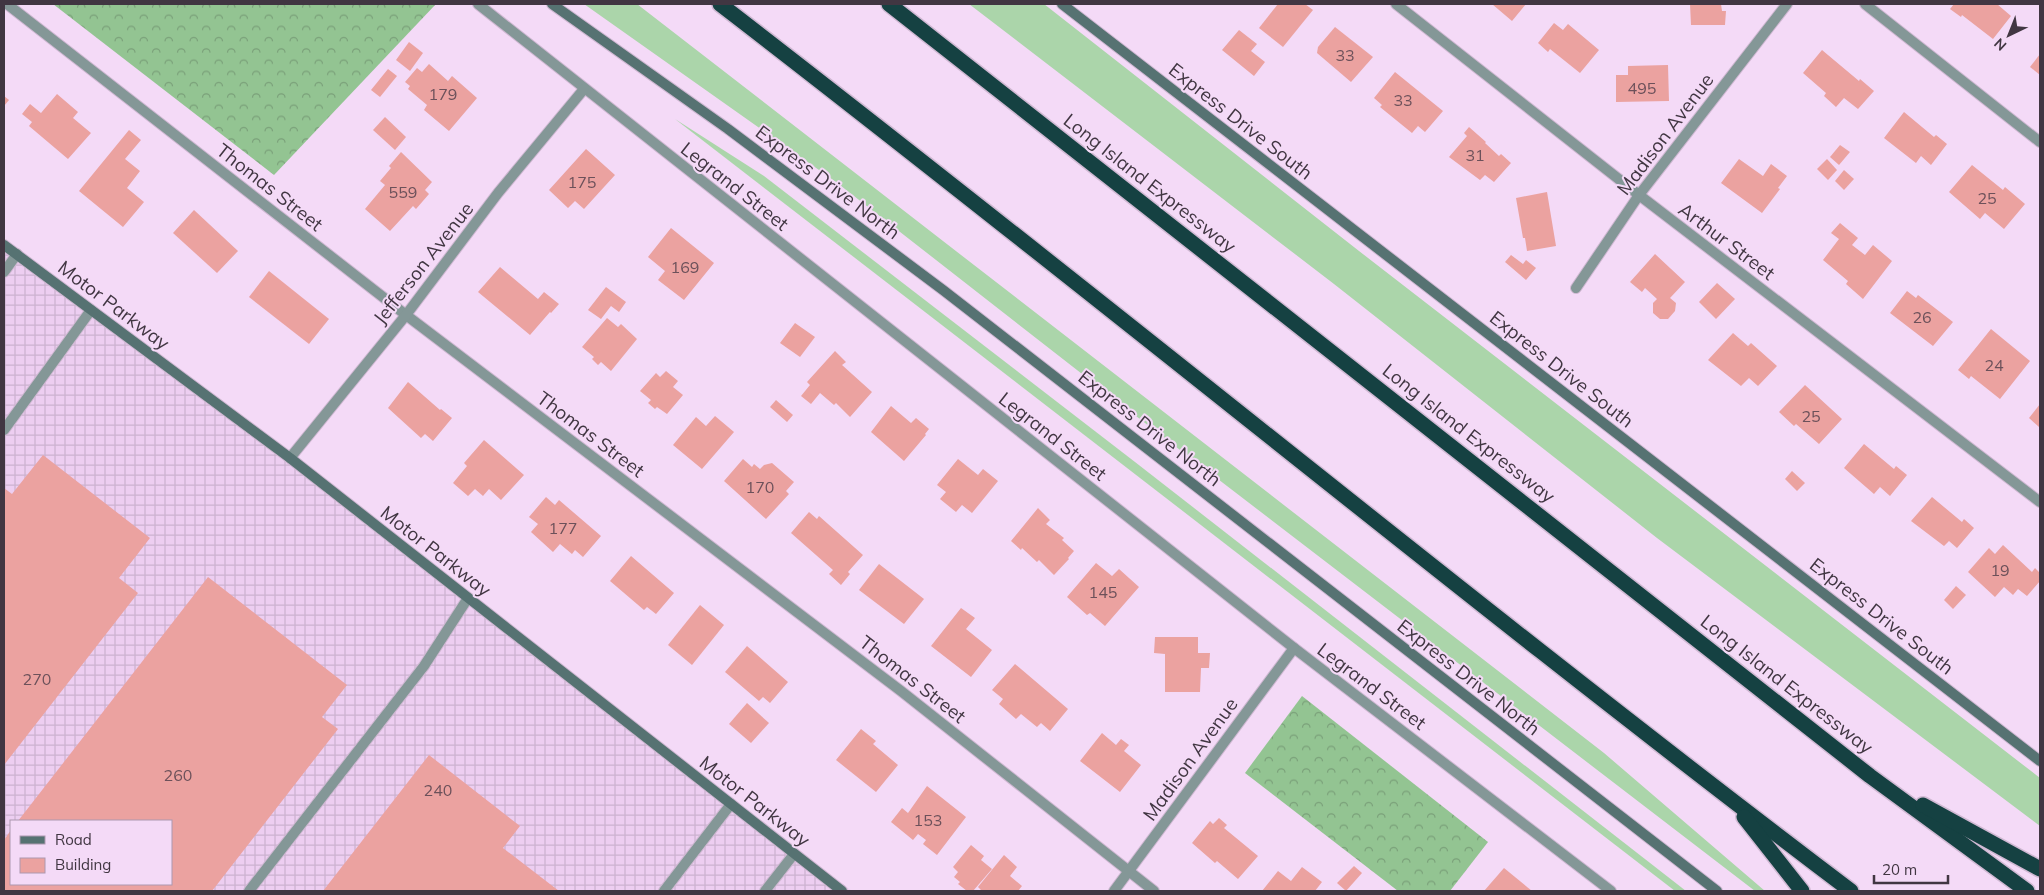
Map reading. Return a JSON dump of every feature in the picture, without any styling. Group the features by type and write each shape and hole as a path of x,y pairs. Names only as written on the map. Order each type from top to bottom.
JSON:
{"highway":[{"path":"720,4 861,112 1275,442 1731,800 1851,891"},
{"name":"Long Island Expressway","path":"889,4 1870,776 2027,891"},
{"path":"1870,776 2040,870"},
{"path":"1731,800 1802,891"}],"main road":[{"name":"Express Drive North","path":"552,4 728,129 943,290 1717,891"},
{"name":"Express Drive South","path":"1062,4 2040,761"},
{"name":"Motor Parkway","path":"4,245 290,458 842,891"}],"street":[{"name":"Thomas Street","path":"7,4 406,315 901,691 1154,891"},
{"name":"Legrand Street","path":"478,4 1294,648 1612,891"},
{"name":"Arthur Street","path":"1396,4 1639,195 2040,502"},
{"name":"Madison Avenue","path":"1576,288 1639,195 1787,4"},
{"path":"1865,4 2040,142"},
{"name":"Jefferson Avenue","path":"290,458 406,315 498,193 584,89"},
{"path":"4,272 17,254"},
{"path":"4,430 91,310"},
{"path":"249,891 424,666 468,598"},
{"name":"Madison Avenue","path":"1114,891 1294,648"},
{"path":"664,891 731,804"},
{"path":"766,891 794,854"}],"shaded area":[{"path":"4,247 852,891 4,891"}],"green space":[{"path":"53,4 436,4 274,175"},
{"path":"584,4 637,4 1604,753 1765,891 1755,891 1154,430 836,182"},
{"path":"969,4 1044,4 1359,251 2040,778 2040,826 1657,538 1334,284"},
{"path":"675,119 764,176 1686,891 1675,891"},
{"path":"1302,696 1488,842 1450,891 1398,891 1245,773"}],"building":[{"path":"1278,4 1305,4 1313,10 1283,47 1259,28"},
{"path":"1492,4 1526,4 1512,21"},
{"path":"1690,4 1721,4 1722,11 1726,11 1725,25 1691,25"},
{"path":"1954,4 1997,4 2011,16 1993,39 1962,15 1961,17 1950,9"},
{"path":"1554,23 1563,30 1568,24 1599,50 1580,73 1550,49 1548,52 1538,43"},
{"path":"1335,27 1373,57 1351,82 1317,53 1318,47"},
{"path":"1239,30 1257,44 1251,51 1265,62 1254,76 1222,50"},
{"path":"409,42 423,53 410,71 396,60"},
{"path":"1822,50 1874,91 1858,109 1844,98 1836,107 1824,96 1826,93 1803,73"},
{"path":"2040,54 2040,75 2030,67"},
{"path":"429,64 448,81 452,76 477,98 449,131 424,110 427,105 408,89 410,86 405,82 417,68 422,72"},
{"path":"1668,65 1669,101 1616,102 1616,75 1628,75 1628,66"},
{"path":"388,69 397,76 380,97 371,90"},
{"path":"1395,72 1443,111 1425,132 1418,126 1412,133 1380,107 1382,105 1374,98"},
{"path":"57,94 78,112 73,118 91,133 68,159 29,126 32,122 22,114 30,104 41,113"},
{"path":"4,96 9,100 4,106"},
{"path":"1904,112 1934,137 1936,135 1947,144 1931,165 1921,156 1916,163 1884,138"},
{"path":"385,117 406,137 395,150 373,130"},
{"path":"1469,127 1499,156 1501,154 1511,163 1494,182 1485,175 1480,180 1449,157 1467,136 1464,133"},
{"path":"129,130 141,140 125,159 140,171 127,188 144,202 123,227 79,191"},
{"path":"1840,145 1850,152 1839,165 1830,157"},
{"path":"586,149 615,175 584,209 575,201 568,208 549,190"},
{"path":"401,152 432,182 425,190 429,194 416,209 413,206 390,231 365,209 385,185 380,181 391,168 389,166"},
{"path":"1739,159 1763,176 1771,164 1787,176 1762,213 1721,183"},
{"path":"1827,159 1837,170 1828,180 1817,169"},
{"path":"1972,165 2003,190 2005,187 2025,204 2004,229 1985,213 1980,219 1949,192"},
{"path":"1844,170 1854,179 1844,190 1835,181"},
{"path":"1547,192 1556,246 1527,251 1516,198"},
{"path":"194,210 238,251 217,273 173,233"},
{"path":"1840,223 1858,238 1852,245 1865,255 1873,245 1892,261 1863,299 1846,284 1848,281 1823,260 1839,239 1831,233"},
{"path":"671,228 714,263 684,300 658,280 665,271 648,257"},
{"path":"1655,254 1685,282 1670,298 1676,303 1675,311 1668,319 1660,319 1653,313 1653,303 1657,299 1645,288 1642,292 1630,282"},
{"path":"1511,255 1523,264 1526,260 1536,268 1526,280 1505,262"},
{"path":"500,267 538,299 544,292 559,304 530,335 478,292"},
{"path":"269,271 329,319 309,344 249,297"},
{"path":"1717,283 1735,299 1716,319 1699,302"},
{"path":"606,287 626,302 619,312 611,306 601,319 588,310"},
{"path":"1907,291 1916,298 1918,295 1953,322 1933,346 1890,313"},
{"path":"607,318 618,327 621,324 637,339 611,371 601,362 598,365 592,359 594,357 582,347"},
{"path":"795,323 815,337 800,357 780,343"},
{"path":"1991,329 2030,361 2000,399 1971,376 1969,379 1958,370"},
{"path":"1733,333 1748,346 1751,343 1777,366 1758,386 1749,378 1741,386 1708,360"},
{"path":"835,351 846,362 842,365 872,392 850,417 836,403 834,405 820,393 811,404 801,396 810,385 807,382"},
{"path":"666,371 678,381 673,387 683,395 667,414 657,407 655,409 648,403 651,400 640,391 656,373 660,377"},
{"path":"408,382 452,418 433,441 425,434 421,438 388,408"},
{"path":"1805,385 1842,419 1819,444 1796,424 1794,426 1779,412"},
{"path":"776,400 793,415 787,422 770,407"},
{"path":"2040,404 2040,426 2039,427 2029,418"},
{"path":"891,406 911,423 916,418 929,429 904,461 871,432"},
{"path":"715,416 734,432 702,469 673,445 696,417 706,426"},
{"path":"484,440 524,475 501,500 489,489 483,496 475,489 468,496 453,483 467,466 464,463"},
{"path":"1864,444 1894,469 1896,466 1907,475 1890,496 1880,487 1874,494 1844,468"},
{"path":"43,455 150,538 119,578 138,593 4,765 4,488 12,494"},
{"path":"743,459 752,467 754,464 760,469 764,465 772,463 794,482 786,491 789,494 766,519 724,481"},
{"path":"958,459 978,475 983,469 998,481 972,513 962,505 956,512 940,499 946,492 937,485"},
{"path":"1792,471 1805,483 1797,491 1785,479"},
{"path":"546,497 555,505 559,500 601,536 583,557 575,550 572,554 560,544 553,552 531,532 538,524 529,517"},
{"path":"1932,497 1962,522 1964,519 1974,528 1957,548 1949,541 1944,546 1911,521"},
{"path":"1038,508 1050,520 1046,524 1064,538 1062,540 1074,551 1054,575 1039,560 1037,562 1011,541"},
{"path":"809,512 817,519 819,516 863,555 848,572 850,574 841,585 829,574 833,570 791,533"},
{"path":"2003,545 2032,572 2035,568 2040,573 2040,581 2027,596 2018,589 2013,595 2004,587 1995,597 1968,572 1989,548 1995,554"},
{"path":"631,556 674,593 656,614 647,607 644,610 610,581"},
{"path":"1096,563 1112,576 1119,569 1139,587 1105,626 1090,613 1087,615 1067,597"},
{"path":"879,564 924,599 904,624 859,590"},
{"path":"208,577 347,685 322,717 338,729 212,891 4,891 4,840 10,831 10,885 172,885 172,820 19,820"},
{"path":"1956,586 1966,595 1953,609 1944,600"},
{"path":"700,605 724,625 692,665 668,645"},
{"path":"961,608 975,618 966,629 992,650 971,677 931,646"},
{"path":"1155,637 1198,637 1198,653 1210,653 1209,668 1201,668 1200,692 1165,692 1165,654 1154,653"},
{"path":"747,646 788,682 770,703 763,697 759,701 725,672"},
{"path":"1015,664 1068,709 1050,731 1041,723 1037,727 1021,714 1016,719 999,704 1003,699 992,690"},
{"path":"747,703 769,723 751,743 729,724"},
{"path":"861,729 876,741 873,744 898,765 876,792 836,760"},
{"path":"1102,733 1116,745 1121,739 1129,745 1124,751 1141,765 1120,792 1080,761"},
{"path":"429,755 520,826 503,848 559,891 323,891"},
{"path":"927,786 966,817 937,855 923,844 926,840 918,834 913,840 891,822 902,808 908,813"},
{"path":"1219,818 1227,825 1224,828 1258,856 1238,879 1217,861 1215,863 1192,843 1210,821 1213,824"},
{"path":"971,845 984,856 981,860 992,869 973,891 967,891 958,884 960,882 954,877 958,872 953,867"},
{"path":"1004,855 1017,867 1010,876 1022,886 1018,891 982,891 978,887"},
{"path":"1354,866 1362,873 1346,891 1337,883"},
{"path":"1302,867 1322,882 1315,891 1262,891 1278,871 1291,881"},
{"path":"1504,868 1532,891 1484,891"}]}
